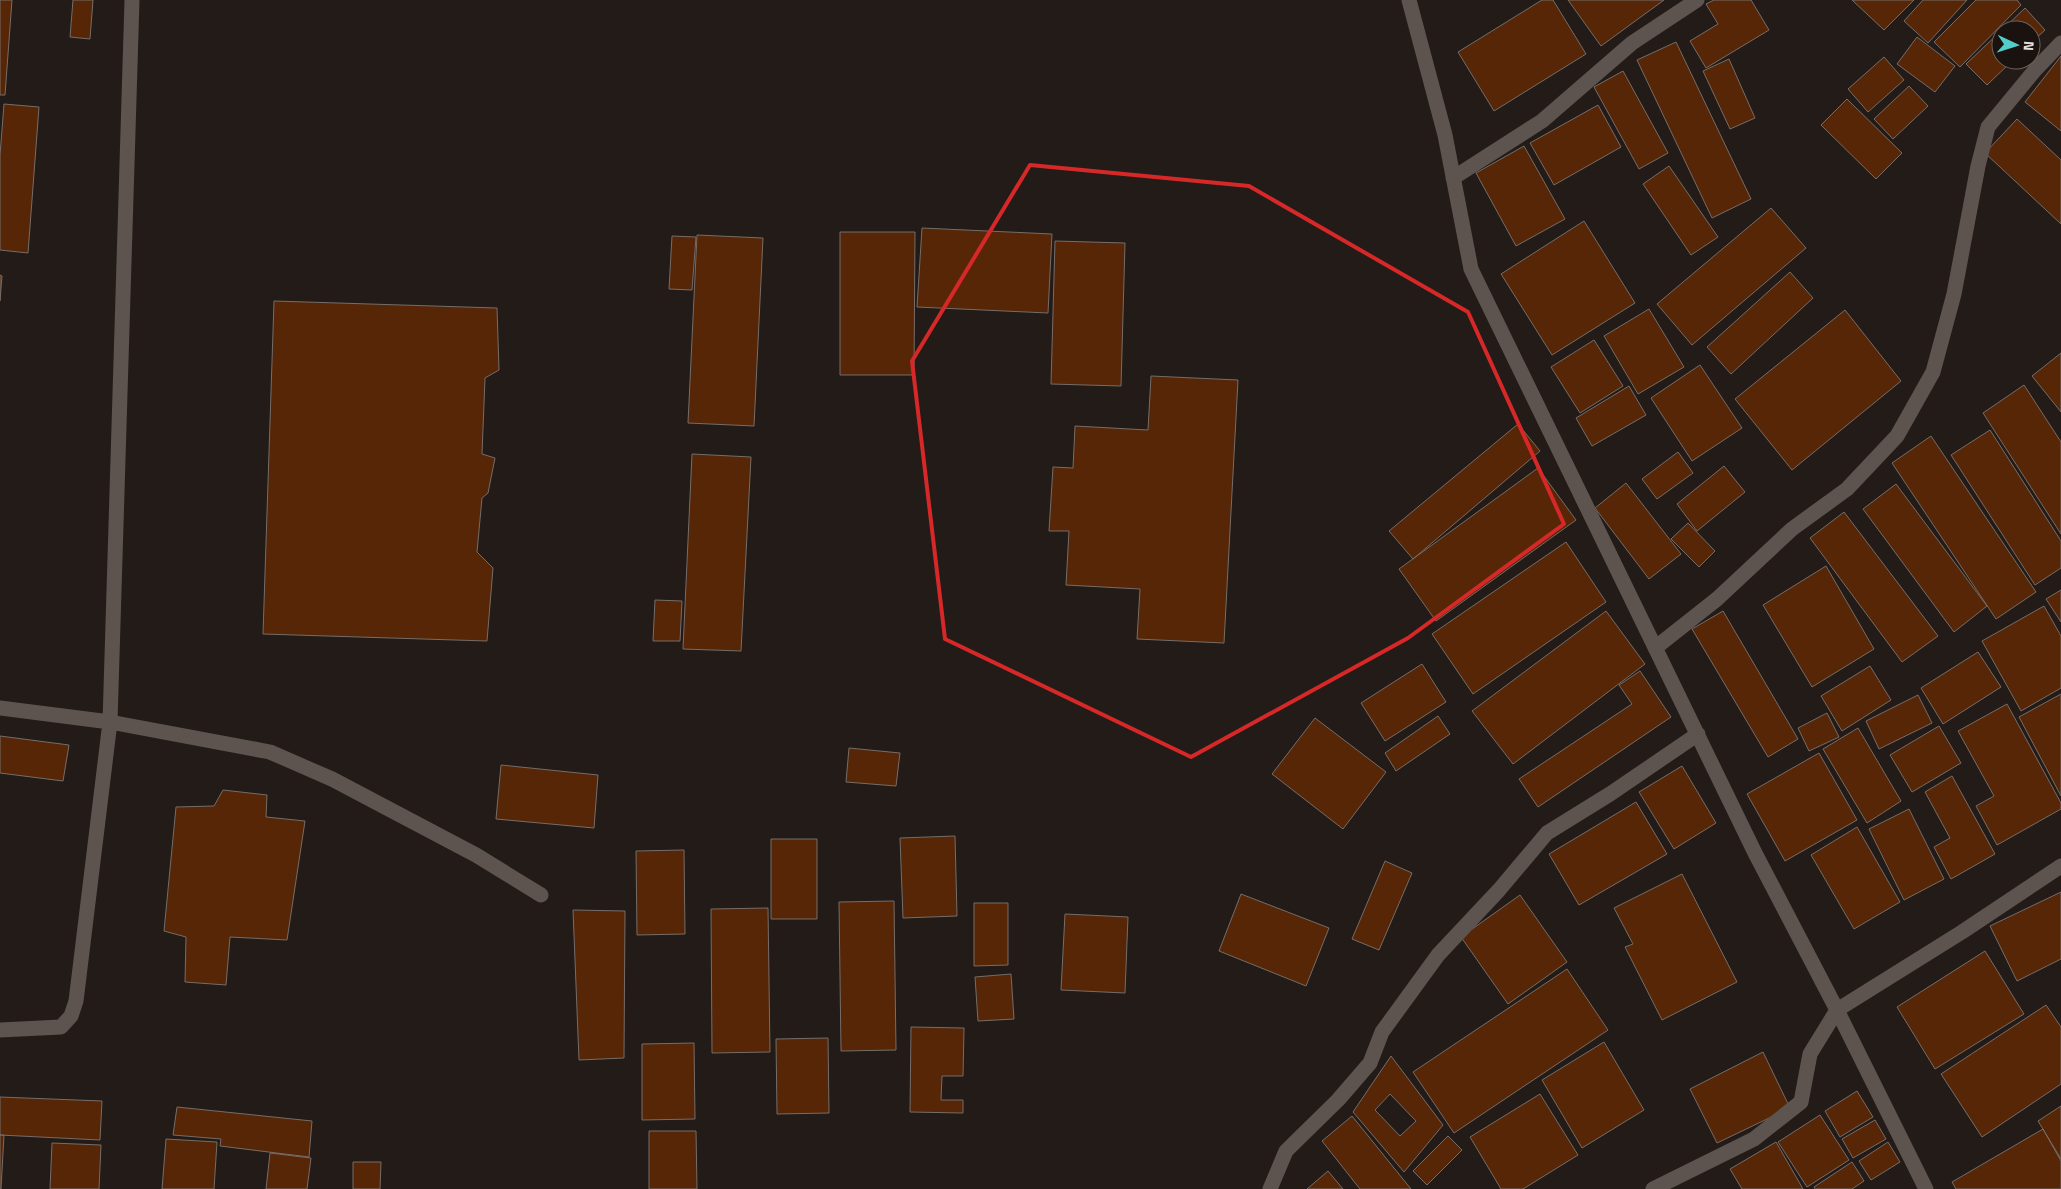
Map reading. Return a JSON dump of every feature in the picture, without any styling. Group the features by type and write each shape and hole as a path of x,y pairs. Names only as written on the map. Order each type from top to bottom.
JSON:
{"street":[{"path":"0,1030 61,1026 71,1016 76,1002 110,722 132,0"},
{"path":"1409,0 1445,135 1470,269 1755,853 1837,1010 1926,1189"},
{"path":"1453,178 1542,121 1632,43 1697,0"},
{"path":"1655,648 1717,599 1792,529 1847,489 1897,436 1933,372 1954,294 1978,166 1988,127 2035,70 2061,43"},
{"path":"0,708 110,722 270,752 332,778 476,855 541,895"},
{"path":"1270,1189 1286,1151 1338,1100 1370,1063 1382,1032 1438,955 1499,890 1547,833 1610,794 1698,734"},
{"path":"1653,1189 1754,1139 1801,1102 1810,1054 1837,1010 1962,932 2061,866"}],"highlighted area":[{"path":"1030,165 1249,186 1468,312 1564,524 1408,638 1191,757 945,639 912,361"}],"building":[{"path":"0,0 12,0 5,95 0,95"},
{"path":"73,0 93,0 90,39 70,37"},
{"path":"1542,0 1553,0 1586,54 1494,111 1458,52"},
{"path":"1568,0 1664,0 1601,46"},
{"path":"1714,0 1751,0 1769,30 1706,68 1690,41 1718,24 1706,4"},
{"path":"1852,0 1914,0 1884,30"},
{"path":"1923,0 1967,0 1928,43 1904,21"},
{"path":"1976,0 2017,0 2021,5 2006,20 1991,20 1991,35 1960,67 1934,42"},
{"path":"2025,8 2036,20 2012,20"},
{"path":"2041,26 2045,30 2041,34"},
{"path":"1917,37 1955,66 1935,92 1897,64"},
{"path":"1991,40 1991,70 2003,70 1987,85 1966,64"},
{"path":"1676,42 1751,199 1712,218 1637,60"},
{"path":"2061,56 2061,131 2025,102"},
{"path":"1884,57 1904,80 1868,112 1848,89"},
{"path":"1729,59 1755,118 1730,129 1703,71"},
{"path":"1623,71 1668,153 1639,169 1594,87"},
{"path":"1909,86 1928,106 1893,139 1874,119"},
{"path":"1847,99 1902,153 1876,179 1821,125"},
{"path":"4,104 39,107 28,253 0,250 0,155"},
{"path":"1598,105 1621,147 1554,185 1530,143"},
{"path":"2017,119 2061,160 2061,224 1985,153"},
{"path":"1524,146 1565,219 1516,246 1476,173"},
{"path":"1669,166 1718,237 1691,255 1643,184"},
{"path":"1771,208 1806,248 1692,345 1657,304"},
{"path":"1584,221 1635,303 1552,355 1501,274"},
{"path":"922,228 1052,234 1048,313 917,307"},
{"path":"840,232 915,232 914,375 840,375"},
{"path":"697,235 763,238 754,426 688,423"},
{"path":"672,236 696,237 692,290 669,289"},
{"path":"1055,241 1125,243 1121,386 1051,384"},
{"path":"1790,272 1813,298 1731,374 1707,347"},
{"path":"0,275 2,276 0,301"},
{"path":"274,301 497,308 499,370 485,378 482,454 495,458 488,493 482,498 477,552 493,568 487,641 263,634"},
{"path":"1649,309 1684,367 1638,394 1604,336"},
{"path":"1845,310 1901,381 1792,470 1735,399"},
{"path":"1594,340 1623,386 1580,413 1551,367"},
{"path":"2061,353 2061,412 2032,376"},
{"path":"1700,365 1742,428 1692,461 1651,398"},
{"path":"1151,376 1238,380 1224,643 1137,639 1140,589 1066,585 1069,531 1049,531 1053,467 1073,468 1075,426 1148,430"},
{"path":"2024,385 2061,442 2061,534 1983,413"},
{"path":"1629,386 1646,415 1592,446 1576,418"},
{"path":"1518,424 1540,451 1413,559 1389,531"},
{"path":"1990,430 2061,541 2061,568 2035,585 1951,455"},
{"path":"1931,436 2036,592 1996,619 1892,463"},
{"path":"1678,452 1693,473 1657,499 1642,479"},
{"path":"692,454 751,457 741,651 683,649"},
{"path":"1724,466 1745,492 1697,531 1677,504"},
{"path":"1538,468 1576,520 1436,621 1399,569"},
{"path":"1626,483 1681,554 1649,579 1595,508"},
{"path":"1896,484 1987,606 1954,632 1863,509"},
{"path":"1844,512 1938,636 1902,662 1810,538"},
{"path":"1688,523 1715,551 1699,567 1671,539"},
{"path":"1566,542 1606,602 1473,694 1432,634"},
{"path":"1826,566 1874,649 1812,687 1763,605"},
{"path":"2061,590 2061,622 2046,599"},
{"path":"655,600 682,601 680,641 653,641"},
{"path":"2044,606 2061,636 2061,688 2021,711 1982,641"},
{"path":"1606,611 1645,664 1513,764 1472,711"},
{"path":"1723,611 1798,739 1768,757 1692,629"},
{"path":"1978,652 2001,687 1943,724 1921,688"},
{"path":"1422,664 1446,702 1385,741 1361,703"},
{"path":"1870,666 1891,700 1842,731 1821,696"},
{"path":"1640,671 1671,717 1538,807 1519,779 1632,704 1619,685"},
{"path":"2061,694 2061,796 2019,717"},
{"path":"1918,695 1932,723 1879,749 1866,721"},
{"path":"2007,704 2061,803 2061,809 1997,845 1976,806 1994,796 1958,731"},
{"path":"1827,713 1839,737 1809,751 1798,728"},
{"path":"1438,716 1450,734 1396,771 1385,753"},
{"path":"1315,718 1386,772 1343,829 1272,774"},
{"path":"1939,726 1961,763 1912,792 1890,755"},
{"path":"1858,728 1901,801 1867,823 1823,749"},
{"path":"0,736 69,745 63,781 0,773"},
{"path":"849,748 900,753 896,786 846,782"},
{"path":"1819,753 1857,820 1785,861 1747,794"},
{"path":"501,765 598,775 594,828 496,819"},
{"path":"1682,766 1716,823 1674,849 1639,792"},
{"path":"1952,776 1995,854 1951,879 1934,847 1950,838 1925,792"},
{"path":"223,790 267,795 266,817 305,821 287,940 230,937 226,985 185,982 186,937 164,931 176,807 214,806"},
{"path":"1636,802 1667,854 1579,905 1549,854"},
{"path":"1909,809 1944,879 1904,900 1869,829"},
{"path":"1857,827 1900,902 1854,929 1811,855"},
{"path":"955,836 957,916 903,918 900,838"},
{"path":"771,839 817,839 817,919 771,919"},
{"path":"684,850 685,934 637,935 636,851"},
{"path":"1385,861 1412,873 1379,950 1352,939"},
{"path":"1682,874 1737,982 1662,1020 1625,947 1633,944 1614,908"},
{"path":"2061,892 2061,959 2017,981 1990,926"},
{"path":"1241,894 1329,928 1306,986 1219,951"},
{"path":"1520,895 1567,962 1508,1004 1461,937"},
{"path":"894,901 896,1050 841,1051 839,902"},
{"path":"974,903 1008,903 1008,965 974,966"},
{"path":"768,908 770,1052 712,1053 711,909"},
{"path":"573,910 625,911 624,1058 579,1060"},
{"path":"1065,914 1128,917 1125,993 1061,990"},
{"path":"1985,951 2024,1014 1935,1069 1897,1007"},
{"path":"1567,969 1608,1030 1454,1133 1413,1072"},
{"path":"1011,974 1014,1019 978,1021 975,977"},
{"path":"2046,1005 2061,1027 2061,1084 1982,1137 1941,1074"},
{"path":"911,1027 964,1028 963,1076 942,1076 941,1100 963,1100 963,1113 910,1112"},
{"path":"828,1038 829,1113 777,1114 776,1039"},
{"path":"1604,1042 1644,1110 1582,1148 1542,1080"},
{"path":"694,1043 695,1119 642,1120 642,1044"},
{"path":"1763,1052 1790,1108 1717,1143 1690,1089"},
{"path":"1391,1056 1443,1125 1404,1172 1353,1112","holes":["1390,1094 1416,1121 1400,1136 1375,1110"]},
{"path":"1857,1091 1873,1117 1840,1137 1825,1111"},
{"path":"1540,1094 1578,1155 1523,1189 1501,1189 1470,1137"},
{"path":"0,1097 102,1101 100,1140 0,1135"},
{"path":"2061,1106 2061,1159 2038,1121"},
{"path":"177,1107 312,1121 309,1157 220,1146 221,1139 173,1135"},
{"path":"1820,1115 1849,1160 1807,1187 1778,1142"},
{"path":"1352,1116 1411,1189 1360,1189 1322,1141"},
{"path":"1875,1120 1886,1139 1853,1158 1842,1139"},
{"path":"2043,1129 2061,1161 2061,1189 1956,1189 1952,1182"},
{"path":"649,1131 696,1131 697,1189 649,1189"},
{"path":"0,1135 4,1135 1,1189 0,1189"},
{"path":"1448,1136 1462,1150 1427,1185 1413,1171"},
{"path":"166,1139 217,1142 214,1189 162,1189"},
{"path":"1776,1142 1803,1189 1742,1189 1730,1169"},
{"path":"1888,1142 1900,1162 1871,1180 1859,1161"},
{"path":"52,1143 101,1145 99,1189 50,1189"},
{"path":"270,1153 311,1158 307,1189 266,1189"},
{"path":"353,1162 381,1162 380,1189 353,1189"},
{"path":"1852,1162 1864,1181 1852,1189 1815,1189 1814,1187"},
{"path":"1328,1171 1343,1189 1307,1189"}]}
